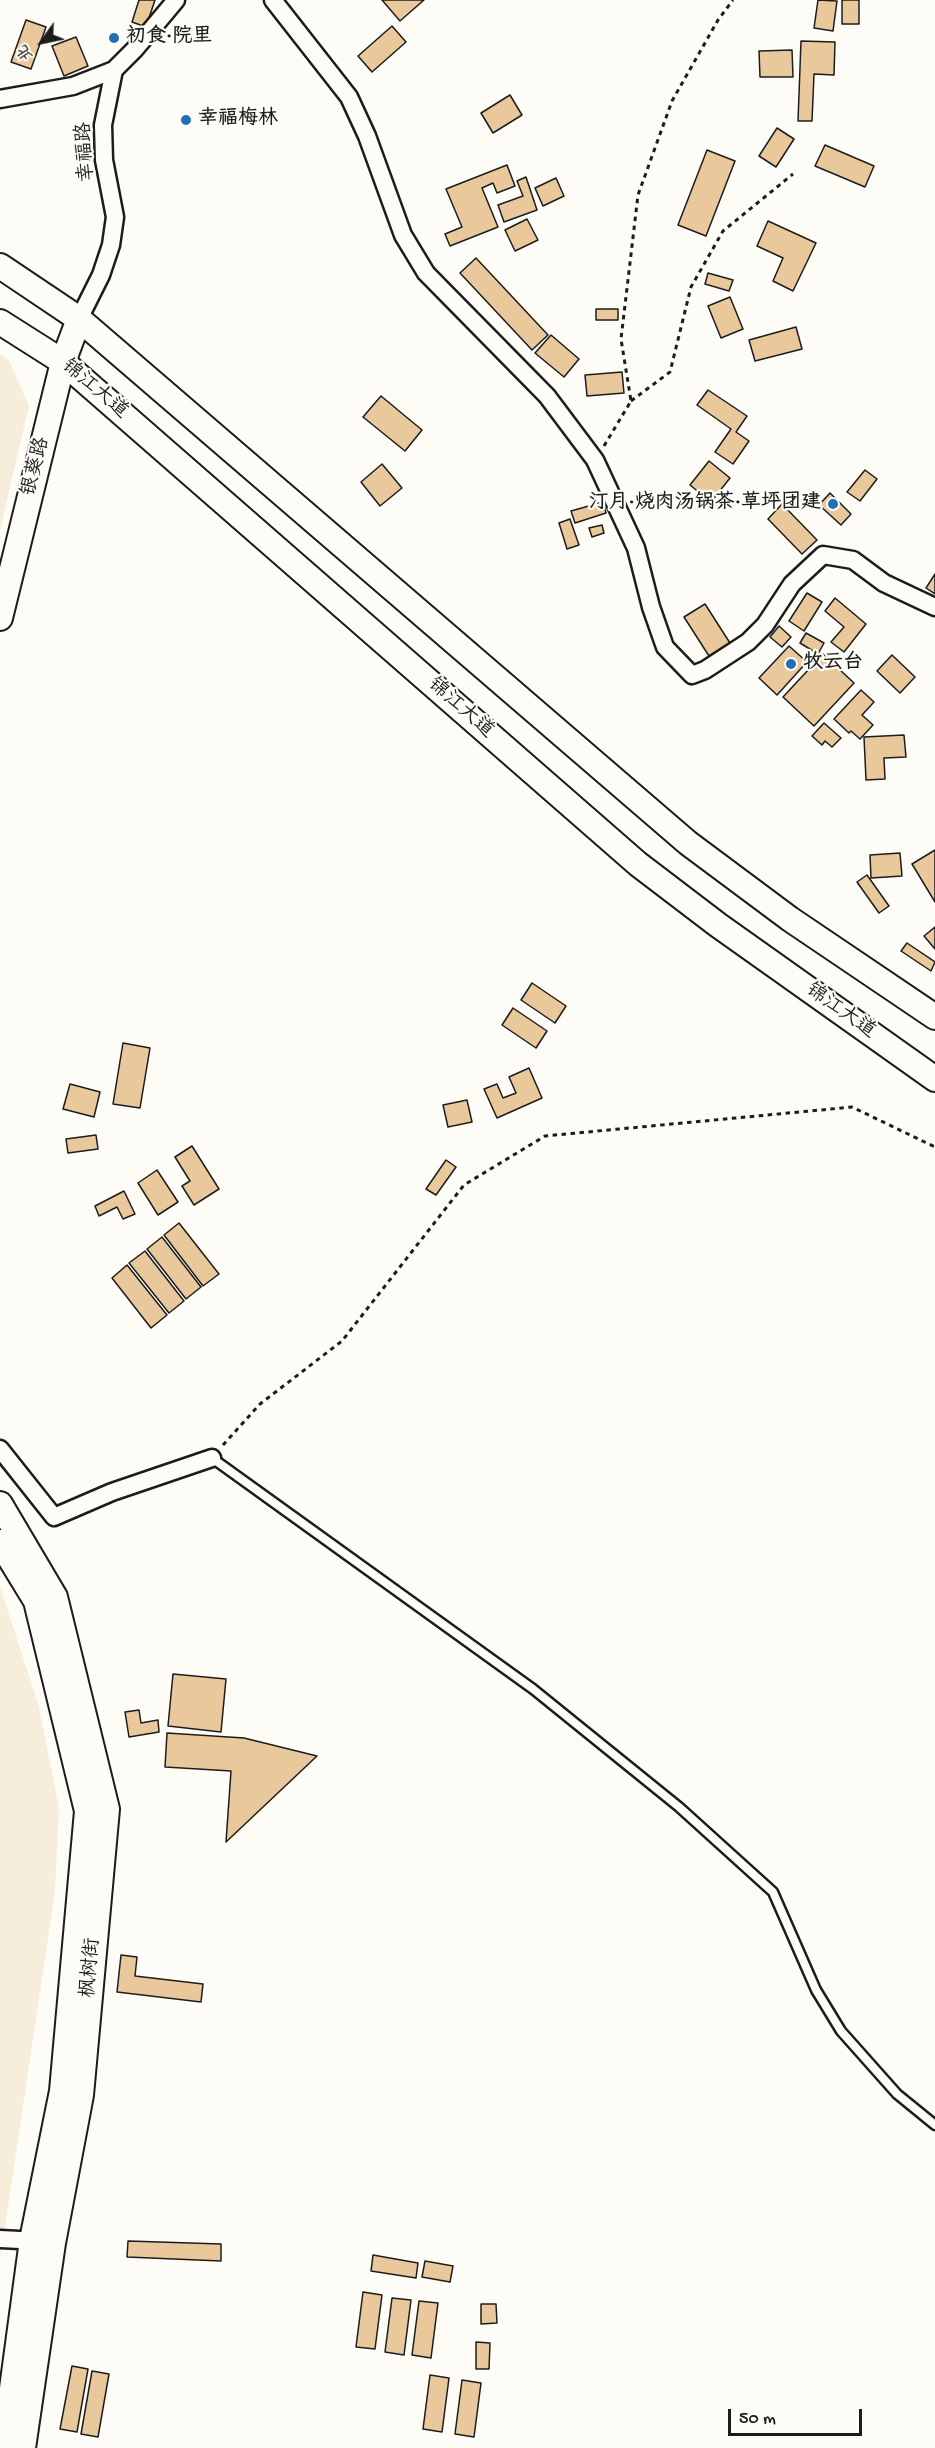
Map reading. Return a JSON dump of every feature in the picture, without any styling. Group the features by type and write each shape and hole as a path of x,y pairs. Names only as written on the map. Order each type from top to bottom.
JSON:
{"main road":[{"path":"0,266 79,319 688,843 790,919 935,1017"},
{"name":"银葵路","path":"0,618 63,362 79,319"},
{"name":"锦江大道","path":"0,322 63,362 638,864 718,925 935,1079"},
{"name":"枫树街","path":"0,1504 55,1596 107,1809 81,2095 43,2242 4,2448"},
{"name":"枫树街","path":"0,1542 36,1601 87,1810 62,2091 43,2242 23,2448"}],"street":[{"path":"0,99 73,86 114,70 176,0"},
{"path":"273,0 349,97 367,136 403,235 426,273 547,396 595,460 636,548 651,607 665,646 692,675 705,670 748,642 765,625 792,584 823,555 853,560 884,583 935,607"},
{"name":"幸福路","path":"79,319 101,275 115,217 104,160 103,125 114,70"},
{"path":"0,1449 54,1517 112,1492 212,1458"},
{"path":"0,2239 43,2242"}],"lane":[{"path":"212,1458 533,1689 680,1807 773,1892 816,1990 841,2031 897,2094 935,2125"}],"path":[{"path":"631,401 621,339 638,195 672,102 718,20 733,0"},
{"path":"595,460 631,401 670,372 692,287 723,231 793,174"},
{"path":"212,1458 260,1404 342,1341 464,1185 545,1136 852,1107 935,1147"}],"shaded area":[{"path":"0,354 9,360 29,406 0,530"},
{"path":"0,1587 38,1703 59,1808 55,1891 0,2261"}],"building":[{"path":"139,0 155,0 146,27 132,22"},
{"path":"382,0 424,0 400,21"},
{"path":"818,0 837,1 833,31 814,28"},
{"path":"842,0 859,0 859,24 842,24"},
{"path":"26,20 46,27 31,69 11,62"},
{"path":"392,26 406,42 372,72 358,56"},
{"path":"76,37 88,66 64,76 52,46"},
{"path":"801,41 835,42 834,75 814,74 812,121 798,121"},
{"path":"792,50 793,77 760,77 759,51"},
{"path":"510,95 522,115 493,133 481,113"},
{"path":"777,128 794,139 776,167 759,156"},
{"path":"825,145 874,166 865,187 815,166"},
{"path":"707,150 735,161 706,236 678,225"},
{"path":"507,165 515,186 497,193 493,183 482,188 498,227 450,246 445,234 462,227 446,189"},
{"path":"526,177 537,210 504,222 498,205 523,196 517,181"},
{"path":"556,178 564,196 543,206 535,188"},
{"path":"527,219 538,240 515,251 505,230"},
{"path":"768,221 816,243 793,291 773,281 783,258 757,246"},
{"path":"476,258 548,335 532,350 460,273"},
{"path":"708,273 733,280 729,291 705,284"},
{"path":"730,297 743,329 721,338 708,306"},
{"path":"596,309 618,309 618,320 596,320"},
{"path":"796,327 802,349 755,361 749,340"},
{"path":"551,335 579,359 564,377 535,353"},
{"path":"622,372 624,393 587,396 585,375"},
{"path":"708,390 747,416 736,432 749,441 733,464 715,452 731,429 697,405"},
{"path":"381,396 422,430 405,451 363,417"},
{"path":"709,461 730,478 711,502 690,485"},
{"path":"382,464 402,488 380,506 361,482"},
{"path":"865,470 877,479 860,501 847,492"},
{"path":"830,493 851,514 841,525 819,505"},
{"path":"603,502 606,513 575,523 571,511"},
{"path":"782,504 817,540 802,554 768,519"},
{"path":"570,519 579,545 567,549 559,523"},
{"path":"602,525 604,533 592,537 589,528"},
{"path":"935,574 935,594 926,588"},
{"path":"807,593 822,602 804,631 789,621"},
{"path":"835,598 866,624 844,652 831,642 844,627 825,611"},
{"path":"705,604 730,643 709,656 684,617"},
{"path":"779,626 791,637 782,647 770,637"},
{"path":"806,633 824,643 818,654 800,643"},
{"path":"789,646 807,662 777,695 759,678"},
{"path":"823,654 854,683 814,726 783,697"},
{"path":"892,655 915,677 900,693 877,671"},
{"path":"861,690 874,702 862,715 873,725 860,739 851,731 849,733 834,719"},
{"path":"824,723 841,738 832,747 825,741 822,745 812,736"},
{"path":"904,735 906,757 884,758 885,779 866,780 864,737"},
{"path":"935,850 935,902 912,864"},
{"path":"900,853 902,876 871,878 870,855"},
{"path":"867,875 889,906 879,913 857,882"},
{"path":"935,927 935,949 924,936"},
{"path":"907,943 935,962 931,971 901,951"},
{"path":"532,983 566,1006 555,1023 521,1000"},
{"path":"513,1008 547,1031 536,1048 502,1025"},
{"path":"123,1043 150,1048 140,1108 113,1104"},
{"path":"529,1068 542,1098 497,1118 484,1089 497,1084 503,1098 516,1093 509,1077"},
{"path":"70,1084 100,1092 94,1117 63,1109"},
{"path":"467,1100 472,1122 448,1127 443,1105"},
{"path":"96,1135 98,1149 68,1153 66,1139"},
{"path":"192,1146 219,1189 194,1205 182,1186 190,1181 175,1157"},
{"path":"446,1160 456,1167 436,1195 426,1189"},
{"path":"157,1170 178,1202 158,1215 138,1183"},
{"path":"124,1191 135,1214 123,1219 117,1207 99,1216 95,1206"},
{"path":"179,1223 219,1274 203,1286 164,1235"},
{"path":"162,1237 201,1287 186,1299 147,1249"},
{"path":"145,1251 184,1301 169,1313 129,1263"},
{"path":"127,1265 167,1315 151,1328 112,1278"},
{"path":"173,1674 226,1679 221,1732 168,1726"},
{"path":"139,1710 141,1723 158,1720 159,1732 129,1737 125,1712"},
{"path":"167,1733 244,1738 317,1756 226,1842 231,1771 165,1767"},
{"path":"121,1955 137,1957 135,1976 203,1984 201,2002 117,1992"},
{"path":"128,2241 221,2244 221,2261 127,2257"},
{"path":"373,2255 418,2263 416,2278 371,2271"},
{"path":"425,2261 453,2266 450,2282 422,2277"},
{"path":"363,2292 382,2295 375,2349 356,2347"},
{"path":"392,2298 411,2300 404,2355 385,2352"},
{"path":"419,2301 438,2303 431,2358 412,2355"},
{"path":"481,2304 496,2304 497,2323 481,2324"},
{"path":"476,2342 490,2343 489,2369 476,2369"},
{"path":"72,2366 88,2369 77,2432 60,2429"},
{"path":"92,2371 109,2374 98,2437 81,2434"},
{"path":"430,2375 449,2378 442,2432 423,2429"},
{"path":"462,2380 481,2383 474,2437 455,2434"}],"place":[{"name":"初食·院里","path":"114,38"},
{"name":"幸福梅林","path":"186,120"},
{"name":"汀月·烧肉汤锅茶·草坪团建","path":"833,504"},
{"name":"牧云台","path":"791,664"}]}
